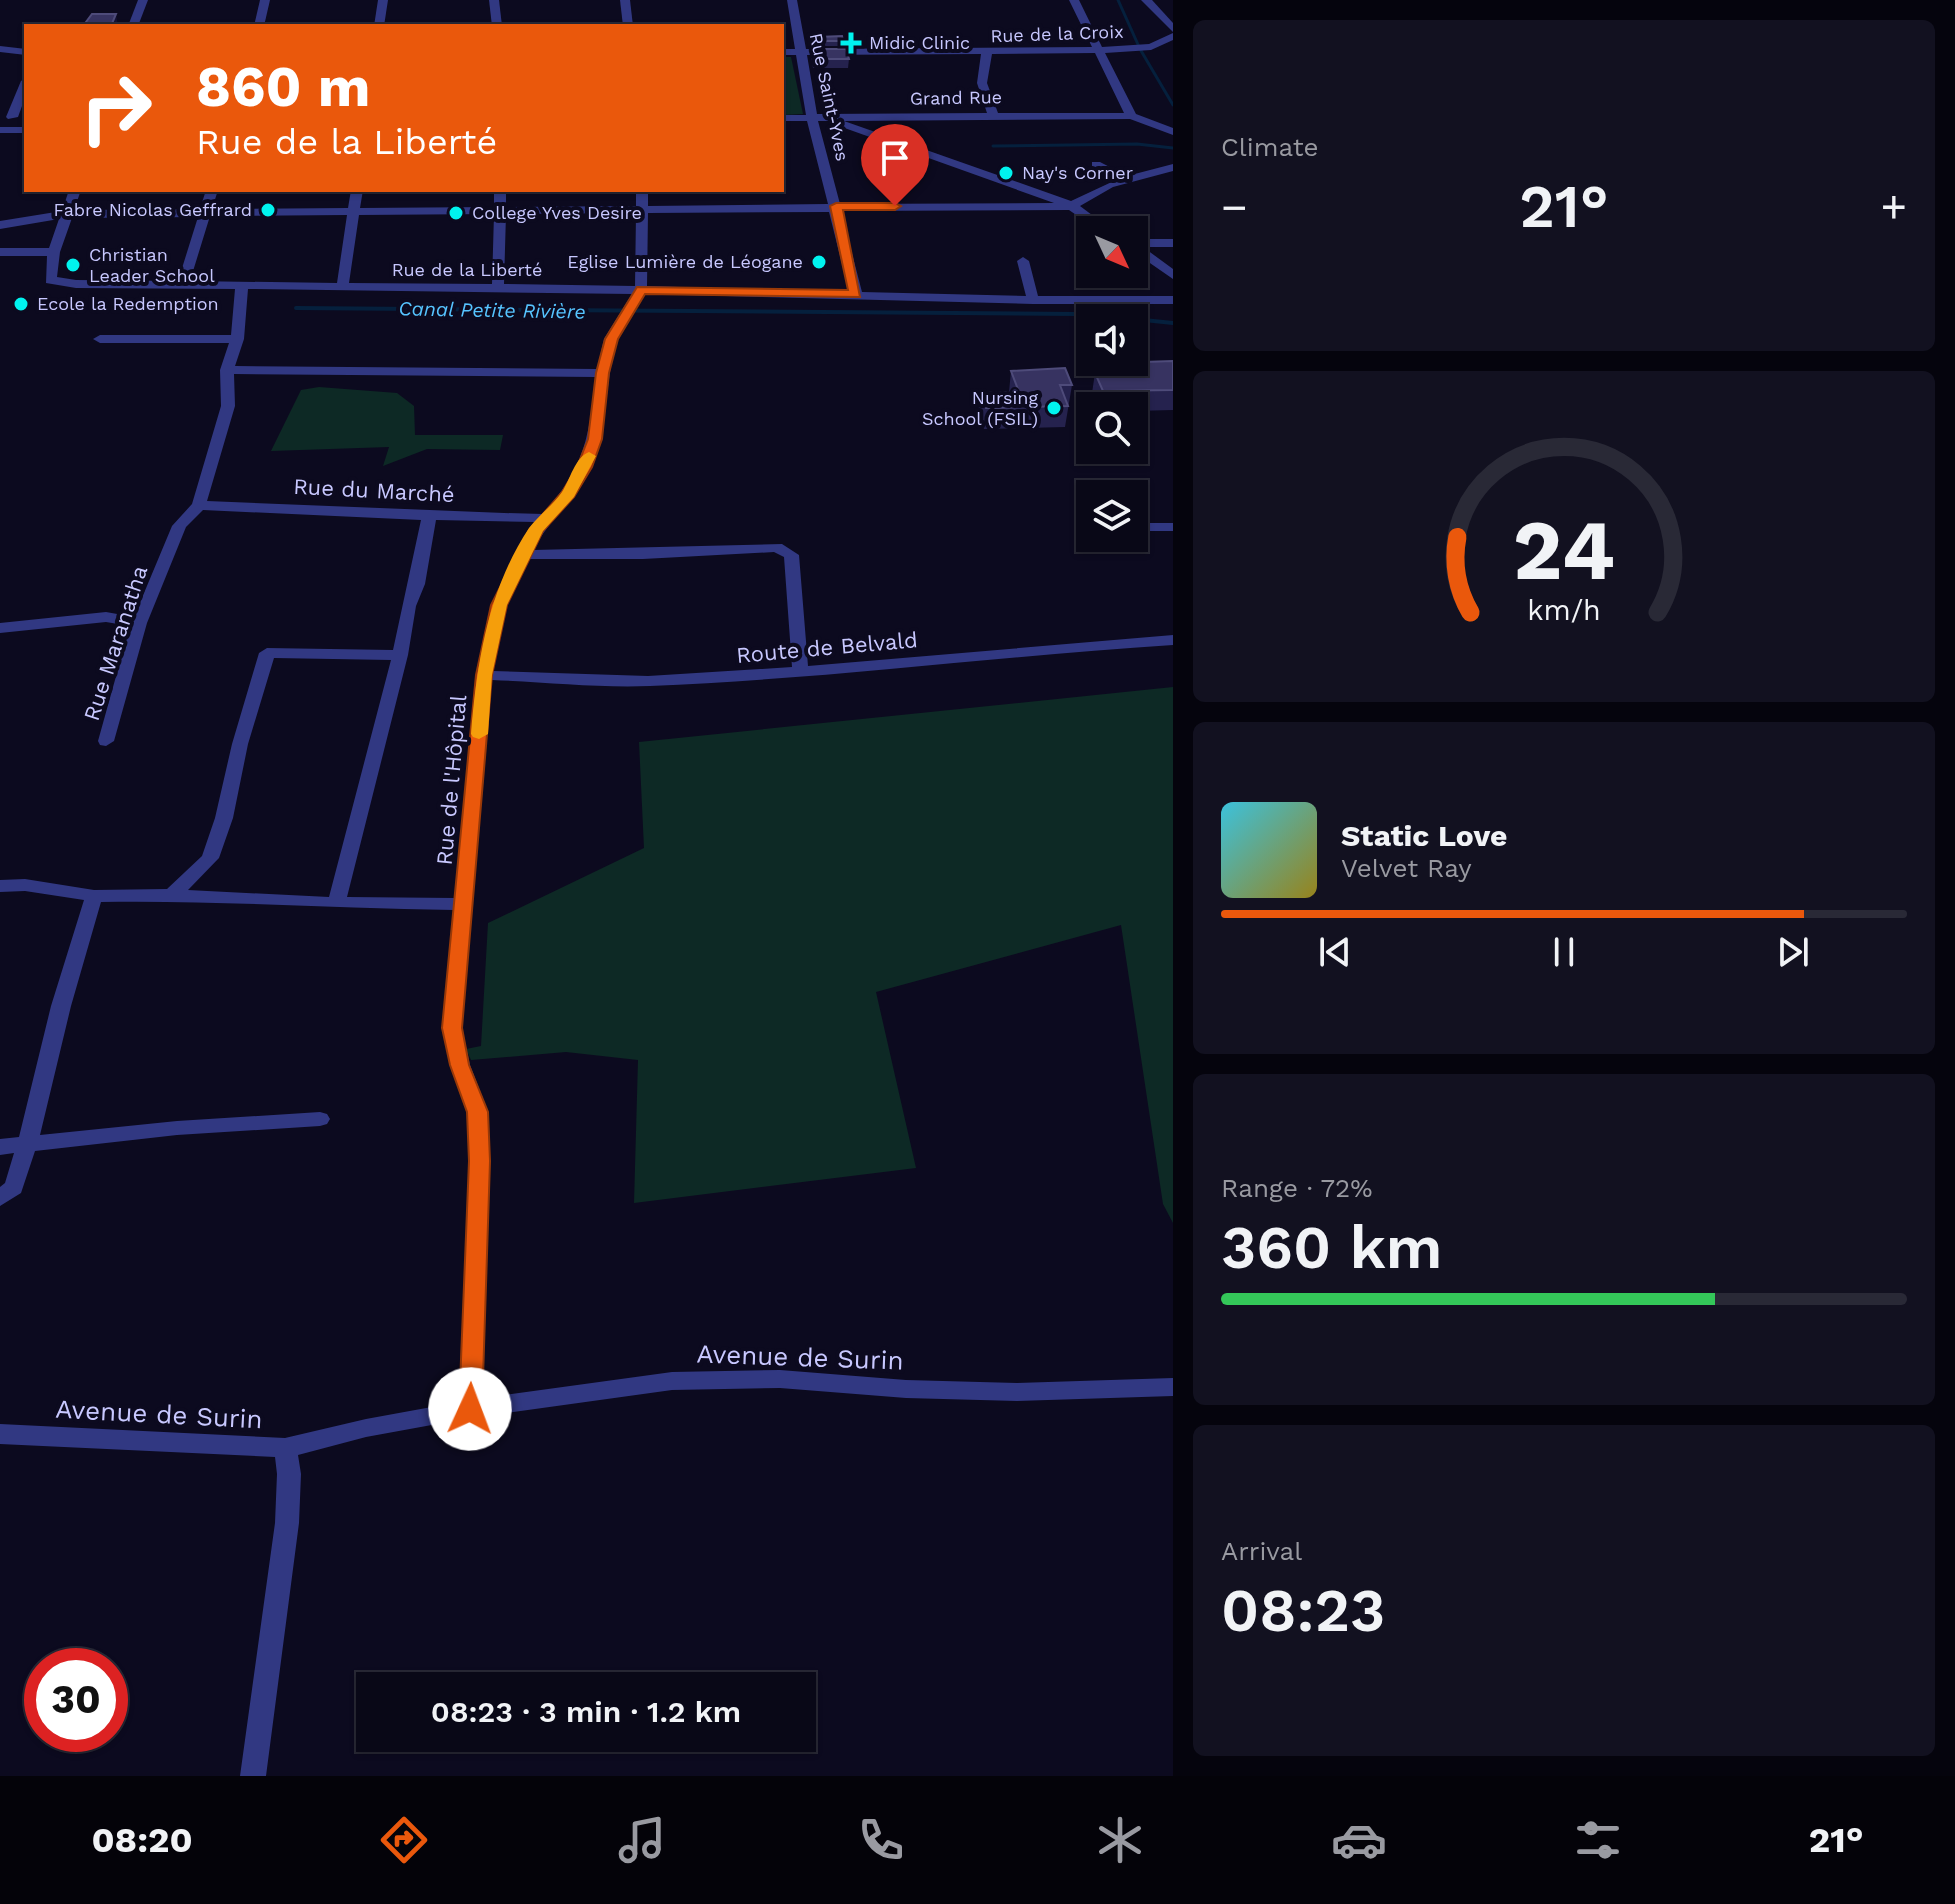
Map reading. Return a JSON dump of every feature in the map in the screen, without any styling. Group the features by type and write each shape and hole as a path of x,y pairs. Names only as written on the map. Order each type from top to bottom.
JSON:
{"street":[{"path":"134,24 143,0"},
{"path":"259,24 265,0"},
{"path":"379,24 383,0"},
{"path":"494,0 497,24"},
{"path":"625,0 628,24"},
{"name":"Rue Saint-Yves","path":"792,0 812,118 856,294"},
{"path":"1074,0 1131,116 1173,132"},
{"path":"1146,0 1173,29"},
{"path":"1142,47 1173,36"},
{"path":"1142,47 1172,53"},
{"name":"Rue de la Croix","path":"784,52 987,52 1142,47"},
{"path":"0,49 24,52"},
{"path":"987,52 982,83 993,116"},
{"path":"6,117 24,85"},
{"name":"Grand Rue","path":"784,118 1131,116"},
{"path":"812,118 871,131 1072,206 1086,216"},
{"path":"0,130 24,130"},
{"path":"1096,164 1125,180"},
{"path":"0,225 68,214 642,207 1072,206 1125,180 1173,167"},
{"path":"0,252 54,252 74,192"},
{"path":"183,285 211,192"},
{"path":"342,288 357,192"},
{"path":"498,289 500,192"},
{"name":"Rue de l'Hôpital","path":"470,1409 480,1161 478,1112 460,1065 452,1028 484,675 499,605 536,530 568,494 585,467 595,439 603,373 611,339 641,290 642,192"},
{"path":"1148,244 1173,243"},
{"name":"Rue de la Liberté","path":"54,252 50,280 76,284 1173,300"},
{"path":"1148,255 1173,275"},
{"path":"1023,261 1033,300"},
{"name":"Rue Maranatha","path":"106,741 139,623 179,526 199,505 228,406 227,370 237,339 242,286"},
{"path":"100,339 237,339"},
{"path":"227,370 603,373"},
{"name":"Rue du Marché","path":"199,505 290,507 429,517 547,518"},
{"path":"336,903 400,655 429,517"},
{"path":"1148,527 1173,527"},
{"path":"525,555 643,554 777,547 791,555 801,673"},
{"path":"0,628 106,617 139,623"},
{"name":"Route de Belvald","path":"484,675 644,681 801,673 1173,640"},
{"path":"172,895 210,858 224,818 240,744 267,653 400,655"},
{"path":"0,886 25,885 94,896 172,895 336,903 464,904"},
{"path":"0,1198 14,1187 61,1006 94,896"},
{"path":"0,1147 28,1142 320,1119"},
{"name":"Avenue de Surin","path":"0,1434 285,1448 366,1428 470,1409 672,1381 780,1379 906,1389 1017,1392 1173,1387"},
{"path":"253,1776 287,1523 289,1474 285,1448"}],"green space":[{"path":"784,57 791,57 803,114 784,115"},
{"path":"319,387 397,393 414,406 415,435 503,435 500,450 427,449 383,466 389,447 271,451 301,390"},
{"path":"1173,687 1173,1223 1163,1204 1121,925 876,992 916,1168 634,1203 638,1060 566,1052 471,1060 466,1049 481,1046 488,923 644,848 639,742"}],"building":[{"path":"92,14 116,14 112,24 84,24"},
{"path":"842,36 843,41 821,41 819,37"},
{"path":"811,49 846,49 849,59 813,59"},
{"path":"1173,361 1173,390 1103,391 1096,376 1148,376 1148,362"},
{"path":"1065,368 1072,385 1060,385 1068,406 986,408 981,393 1019,392 1011,371"}],"waterway":[{"path":"1118,0 1140,49 1173,105"},
{"path":"993,146 1137,144 1173,148"},
{"name":"Canal Petite Rivière","path":"296,308 1076,314"},
{"name":"Canal Petite Rivière","path":"1148,320 1173,323"}],"slow traffic":[{"path":"479,734 484,675 499,605 536,530 568,494 589,456"}],"place":[{"name":"Midic Clinic","path":"851,43"},
{"name":"Nay's Corner","path":"1006,173"},
{"name":"Fabre Nicolas Geffrard","path":"268,210"},
{"name":"College Yves Desire","path":"456,213"},
{"name":"Eglise Lumière de Léogane","path":"819,262"},
{"name":"Christian Leader School","path":"73,265"},
{"name":"Ecole la Redemption","path":"21,304"},
{"name":"Nursing School (FSIL)","path":"1054,408"}],"route":[{"path":"470,1409 480,1161 478,1112 460,1065 452,1028 484,675 499,605 536,530 568,494 585,467 595,439 598,404 611,339 641,290 856,294 836,206 895,206"}]}
